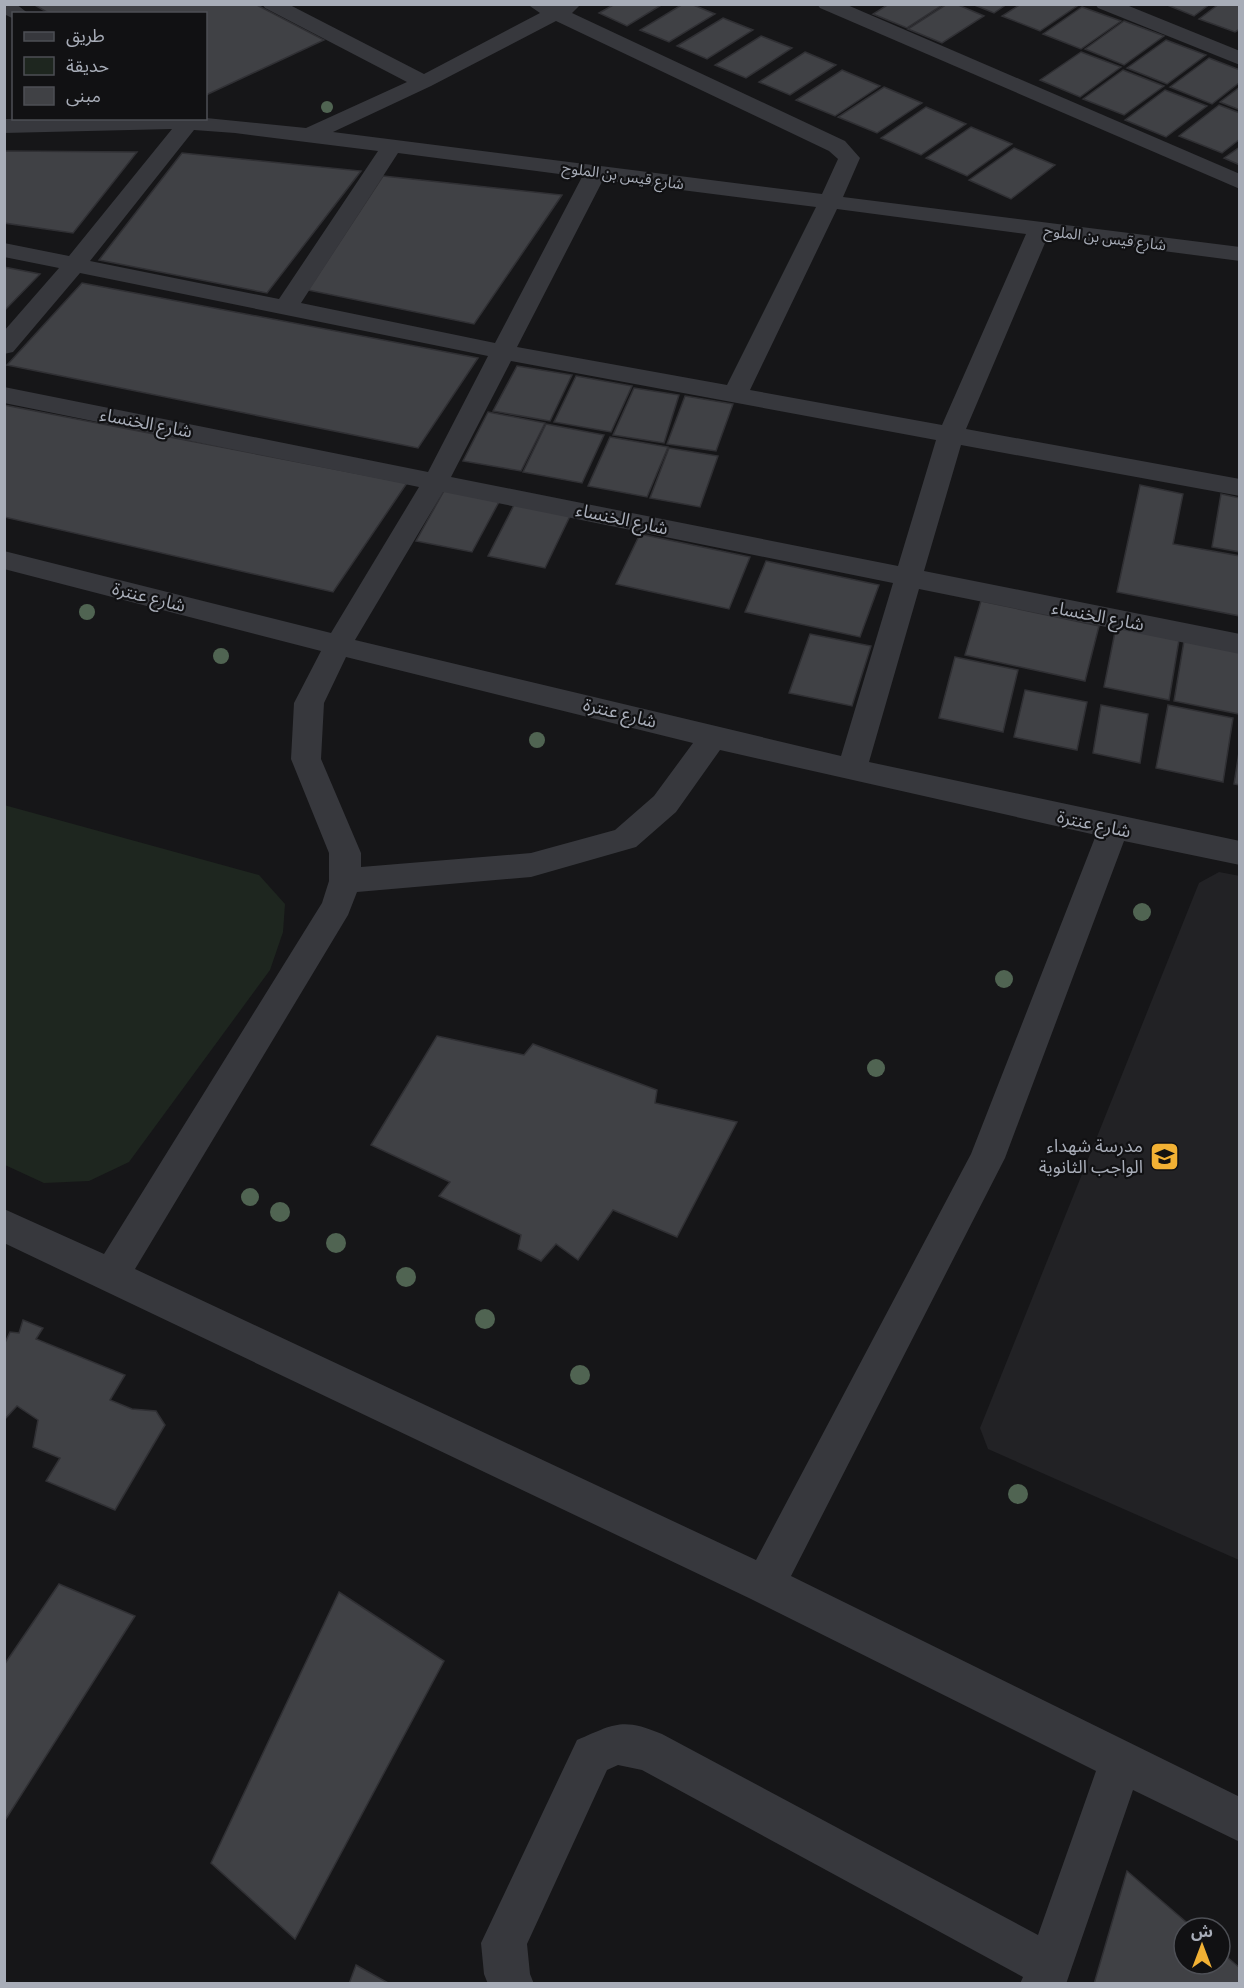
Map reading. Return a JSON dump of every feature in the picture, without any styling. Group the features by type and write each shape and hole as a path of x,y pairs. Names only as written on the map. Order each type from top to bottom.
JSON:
{"street":[{"path":"272,4 424,82"},
{"path":"827,4 1239,182"},
{"path":"1105,4 1239,58"},
{"path":"309,135 424,82 556,7 837,146 849,158 735,394"},
{"name":"شارع قيس بن الملوح","path":"4,126 132,120"},
{"path":"4,347 194,120"},
{"name":"شارع قيس بن الملوح","path":"207,120 235,126 1039,231 1239,254"},
{"path":"286,307 393,145"},
{"path":"111,1275 337,906 345,881 345,853 306,759 309,703 338,645 436,481 595,173"},
{"path":"852,770 951,433 1039,231"},
{"path":"4,250 504,352 1239,488"},
{"name":"شارع الخنساء","path":"4,395 1239,644"},
{"name":"شارع عنترة","path":"4,560 338,645 852,770 1239,853"},
{"path":"345,881 531,865 625,839 665,804 714,736"},
{"path":"765,1585 987,1158 1114,828"},
{"path":"4,1225 765,1585 1239,1820"},
{"path":"511,1983 507,1974 504,1943 592,1755 617,1744 647,1749 1046,1975 1121,1762"}],"shaded area":[{"name":"مدرسة شهداء الواجب الثانوية","path":"1219,872 1240,876 1239,1560 988,1449 980,1428 1199,883"}],"green space":[{"path":"4,805 259,875 285,904 283,932 270,970 129,1162 89,1181 44,1183 5,1165"}],"building":[{"path":"33,4 255,4 324,40 207,95 207,12 47,12"},
{"path":"615,4 663,4 627,26 599,13"},
{"path":"683,4 691,4 715,14 669,42 640,30"},
{"path":"889,4 944,4 907,28 873,14"},
{"path":"947,4 956,4 984,16 942,43 908,29"},
{"path":"972,4 1007,4 994,13"},
{"path":"1021,4 1080,4 1040,31 1002,16"},
{"path":"1165,4 1210,4 1194,16"},
{"path":"1219,4 1240,4 1240,29 1235,32 1199,19"},
{"path":"1082,7 1121,21 1081,49 1043,34"},
{"path":"723,18 753,30 707,59 677,46"},
{"path":"1124,21 1164,36 1124,65 1085,49"},
{"path":"761,36 792,48 746,78 715,65"},
{"path":"1166,40 1206,55 1167,84 1127,68"},
{"path":"805,52 836,65 790,95 759,82"},
{"path":"1081,52 1121,67 1080,97 1040,80"},
{"path":"1209,58 1240,70 1240,82 1212,104 1170,87"},
{"path":"842,70 880,86 835,116 796,100"},
{"path":"1123,70 1164,86 1124,115 1083,99"},
{"path":"884,87 922,103 877,133 838,117"},
{"path":"1240,87 1240,110 1220,102"},
{"path":"1165,90 1207,106 1166,137 1125,120"},
{"path":"1219,105 1240,113 1240,139 1222,153 1179,136"},
{"path":"926,107 966,124 921,155 881,138"},
{"path":"971,127 1012,144 967,176 926,158"},
{"path":"1240,147 1240,165 1224,158"},
{"path":"1014,148 1055,165 1011,199 969,180"},
{"path":"4,151 137,152 73,233 4,223"},
{"path":"182,153 361,171 267,293 99,260"},
{"path":"383,176 562,195 474,324 308,290"},
{"path":"4,267 40,274 4,311"},
{"path":"82,283 478,358 418,448 7,365"},
{"path":"517,366 572,375 550,421 493,411"},
{"path":"576,376 632,386 611,432 554,422"},
{"path":"634,388 679,395 664,443 613,435"},
{"path":"685,396 733,404 716,451 667,444"},
{"path":"4,405 407,483 333,592 4,517"},
{"path":"488,412 545,423 521,471 463,461"},
{"path":"546,424 604,435 582,483 523,472"},
{"path":"610,437 668,447 647,497 588,486"},
{"path":"669,448 718,456 700,507 650,498"},
{"path":"1140,485 1183,494 1173,544 1240,556 1240,616 1117,592"},
{"path":"445,489 500,500 472,552 416,541"},
{"path":"1221,494 1240,498 1240,552 1212,547"},
{"path":"515,503 571,514 545,568 488,556"},
{"path":"640,534 750,557 729,609 616,584"},
{"path":"766,561 879,585 860,637 745,612"},
{"path":"981,601 1099,626 1085,681 965,655"},
{"path":"1116,627 1179,640 1169,700 1104,687"},
{"path":"810,634 871,646 852,706 789,693"},
{"path":"1184,641 1240,652 1239,714 1174,701"},
{"path":"955,657 1018,670 1003,732 939,718"},
{"path":"1025,690 1087,702 1077,750 1014,737"},
{"path":"1101,705 1148,714 1140,763 1093,753"},
{"path":"1168,705 1233,718 1223,782 1156,768"},
{"path":"1240,746 1240,785 1234,784"},
{"path":"437,1036 524,1055 533,1044 657,1090 655,1103 737,1122 677,1237 613,1210 578,1260 556,1244 541,1261 518,1249 521,1235 439,1196 450,1182 371,1145"},
{"path":"23,1320 43,1328 36,1339 125,1375 110,1400 132,1409 156,1411 165,1425 115,1510 46,1481 60,1458 33,1447 38,1420 17,1406 4,1420 4,1345 10,1332 19,1333"},
{"path":"59,1584 135,1616 4,1822 4,1665"},
{"path":"339,1592 444,1661 295,1939 211,1863"},
{"path":"1127,1871 1179,1916 1172,1916 1172,1976 1232,1976 1232,1961 1240,1968 1240,1984 1094,1984"},
{"path":"356,1965 390,1984 349,1984"}],"place":[{"name":"مدرسة شهداء الواجب الثانوية","path":"1164,1156"}]}
